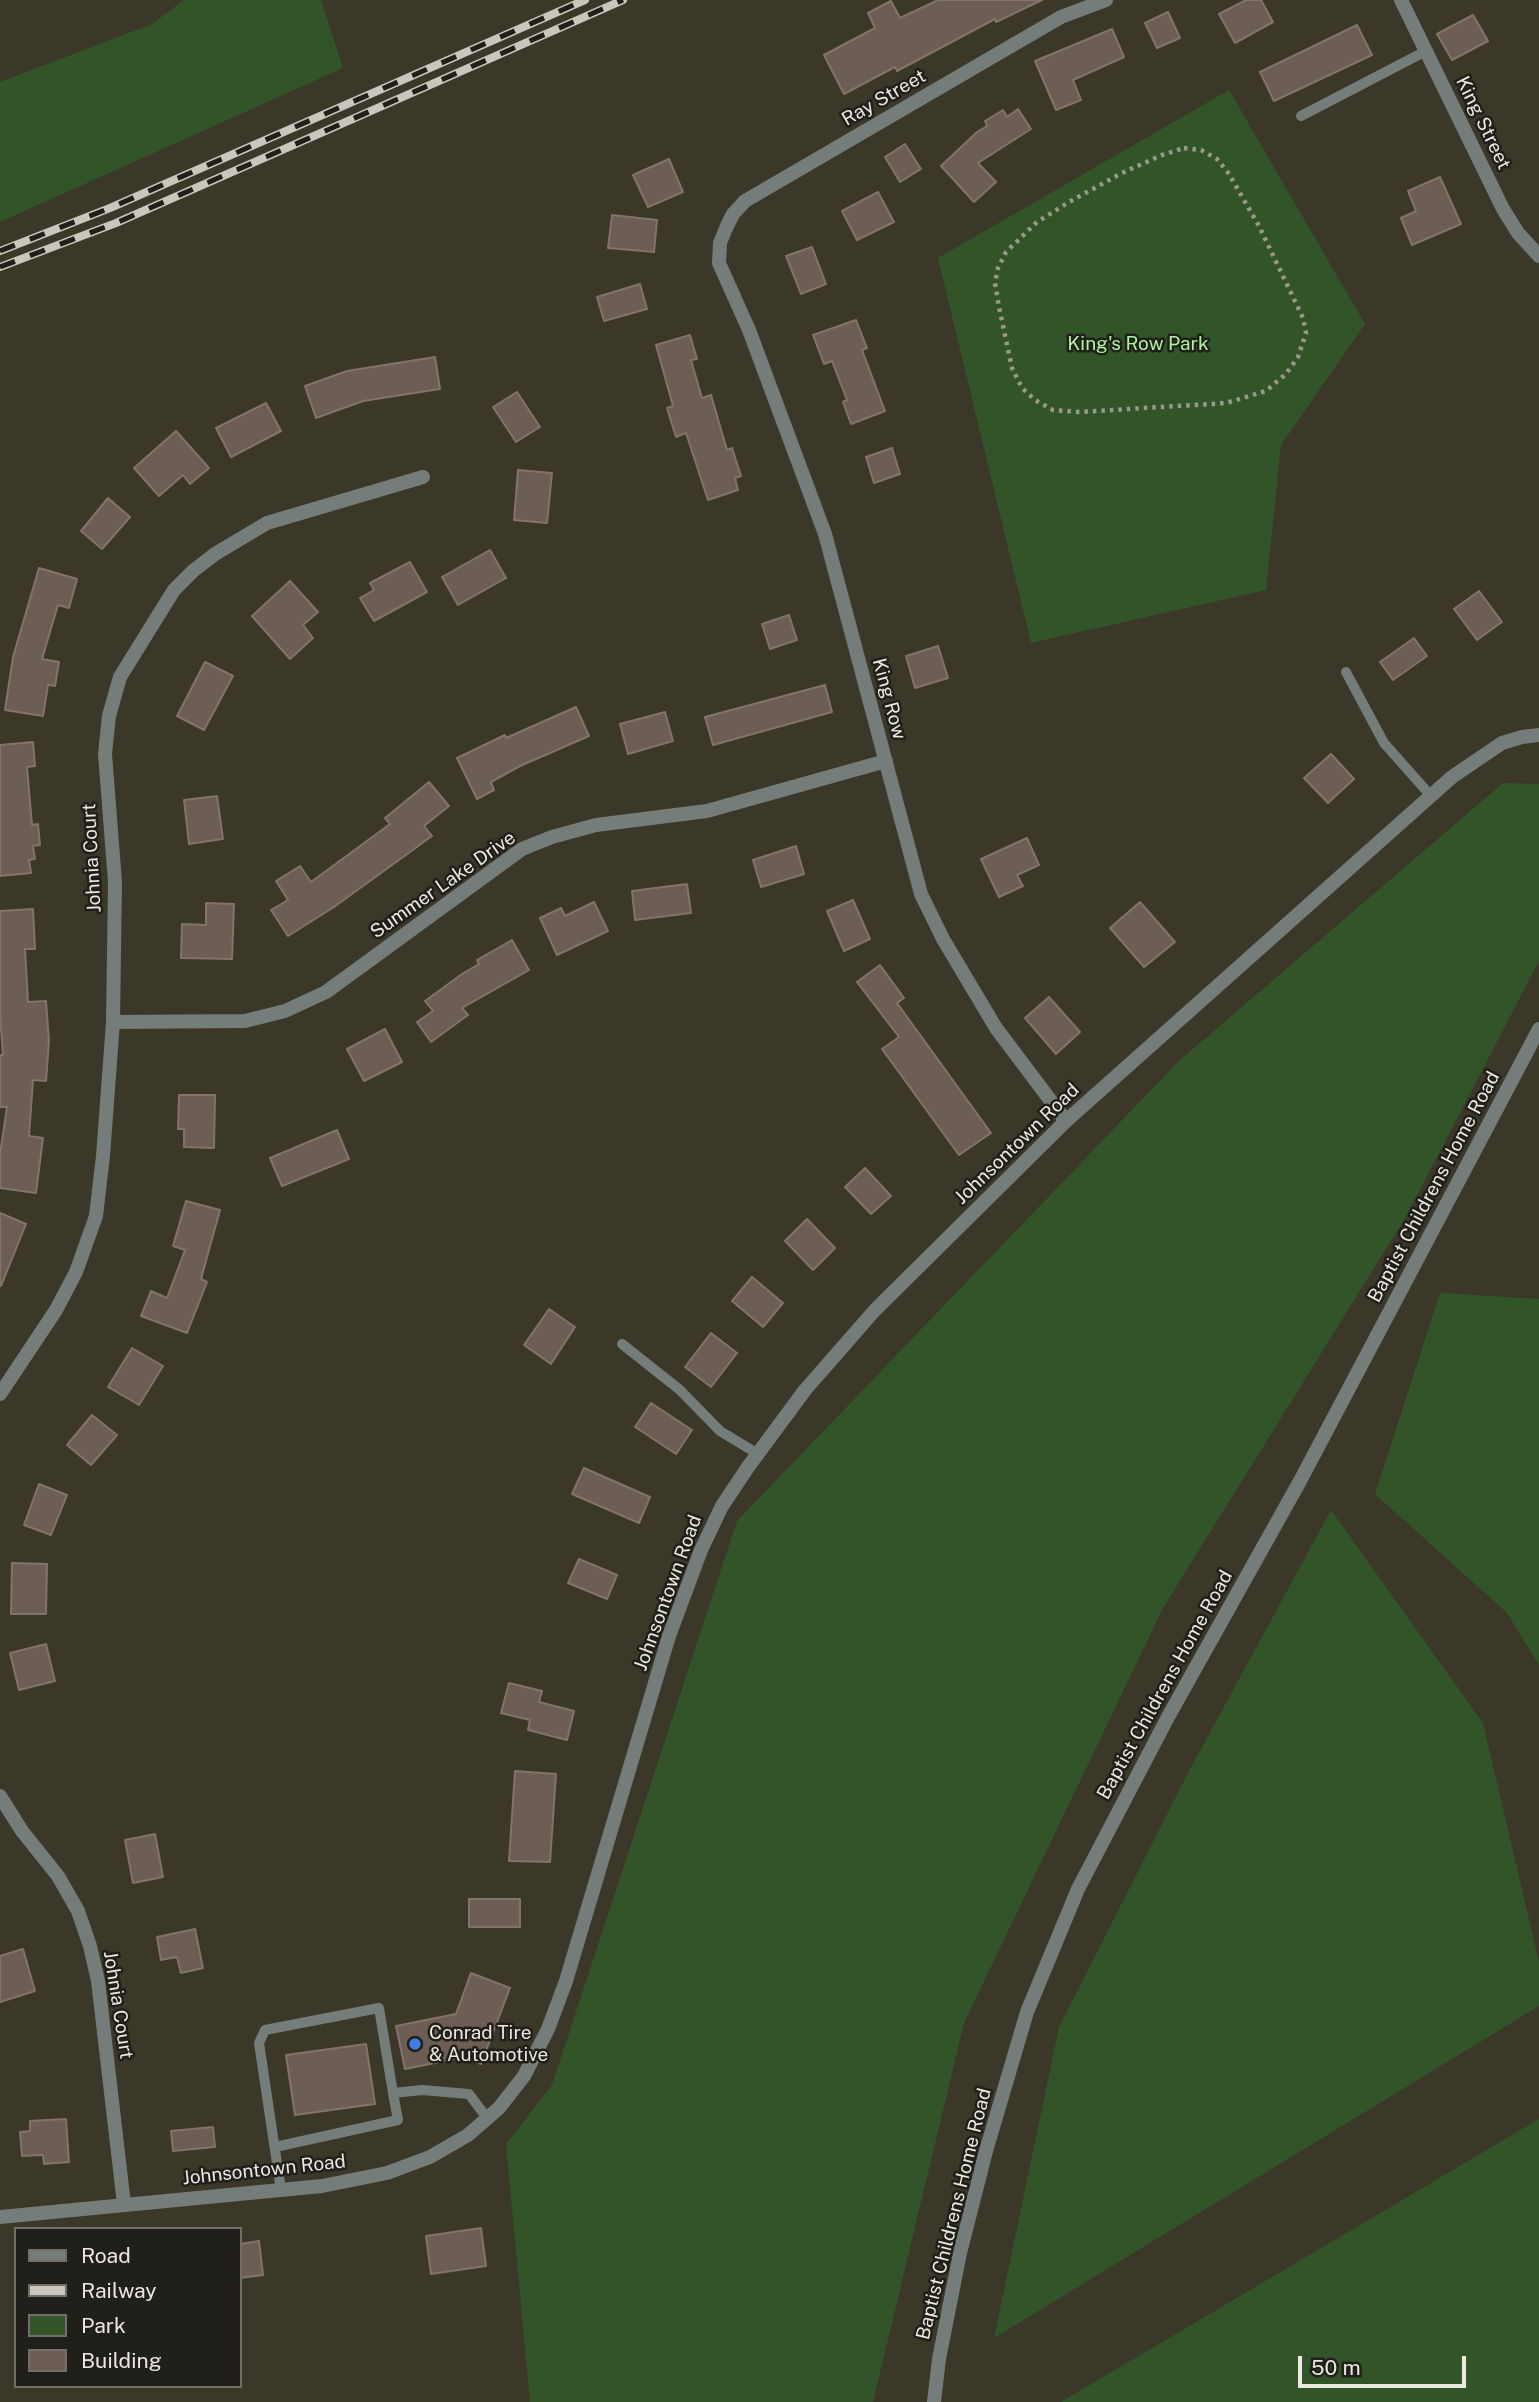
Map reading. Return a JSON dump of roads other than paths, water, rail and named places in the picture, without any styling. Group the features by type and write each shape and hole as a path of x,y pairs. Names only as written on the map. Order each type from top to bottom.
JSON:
{"street":[{"name":"Ray Street","path":"719,263 720,243 726,228 733,214 745,201 1061,17 1106,0"},
{"name":"King Street","path":"1401,0 1503,209 1518,233 1539,256"},
{"name":"King Row","path":"719,263 749,331 825,534 920,894 996,1028 1066,1121"},
{"name":"Johnia Court","path":"0,1394 61,1301 76,1272 96,1216 113,1022 115,882 105,754 109,716 120,677 174,590 215,554 267,523 423,477"},
{"name":"Johnsontown Road","path":"0,2217 322,2186 387,2173 429,2157 468,2135 499,2108 524,2076 548,2029 566,1981 669,1636 701,1550 722,1506 805,1390 874,1310 1066,1121 1462,770 1502,743 1539,735"},
{"name":"Summer Lake Drive","path":"113,1022 245,1021 285,1011 326,992 522,849 552,836 596,825 707,811 886,761"},
{"name":"Baptist Childrens Home Road","path":"934,2402 939,2359 960,2253 986,2151 1027,2012 1078,1889 1168,1717 1300,1481 1539,1029"},
{"name":"Johnia Court","path":"0,1796 22,1831 58,1876 78,1911 90,1946 98,1981 124,2204"}],"lane":[{"path":"1301,116 1426,51"},
{"path":"1346,673 1384,743 1431,796"},
{"path":"622,1344 680,1390 720,1431 758,1454"},
{"path":"275,2147 398,2120 379,2008 265,2030 259,2043 281,2190"},
{"path":"393,2093 422,2090 469,2094 487,2118"}],"railway":[{"path":"0,251 110,208 585,0"},
{"path":"0,267 116,223 623,0"}],"place":[{"name":"Conrad Tire & Automotive","path":"415,2044"}],"park label":[{"name":"King's Row Park","path":"1138,344"}]}
